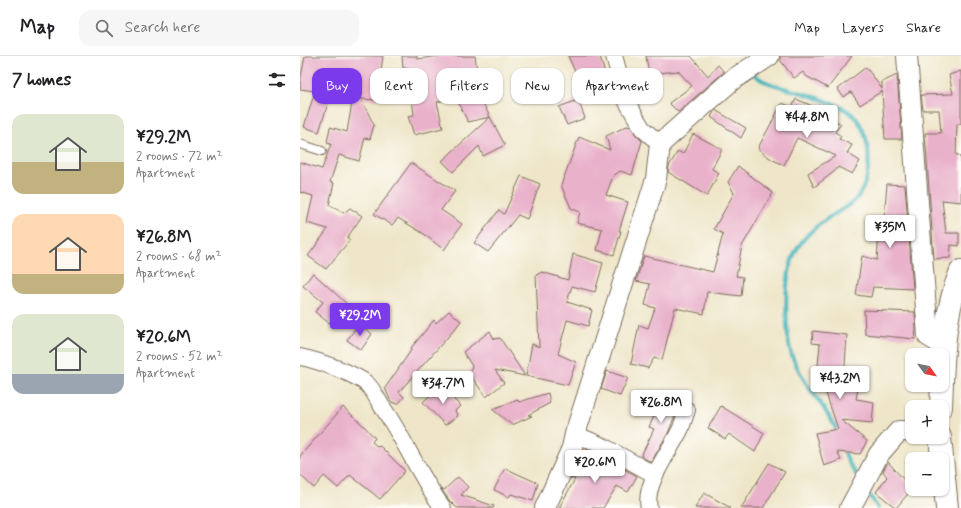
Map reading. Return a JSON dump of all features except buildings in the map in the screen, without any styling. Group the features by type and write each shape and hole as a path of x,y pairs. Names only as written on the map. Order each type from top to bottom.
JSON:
{"highway":[{"path":"941,400 944,346 949,308 961,271"},
{"path":"941,444 947,508"}],"street":[{"path":"614,56 627,102 642,128 660,144"},
{"path":"907,56 928,336 944,346"},
{"path":"545,508 572,448 575,434 656,179 660,144 732,80 756,64"},
{"path":"300,357 311,359 348,373 367,384 392,421 432,493 443,508"},
{"path":"649,508 647,501 655,475 680,428 687,410"},
{"path":"854,501 879,454 899,431 905,431"},
{"path":"575,434 603,446 655,475"}],"lane":[{"path":"300,144 322,151"}],"waterway":[{"path":"752,72 767,82 821,99 848,111 854,116 860,125 868,146 868,171 861,192 851,204 824,221 799,245 792,260 787,285 787,326 791,353 806,383 828,414 838,434"},
{"path":"843,448 849,463 859,479"},
{"path":"866,490 878,508"}]}
